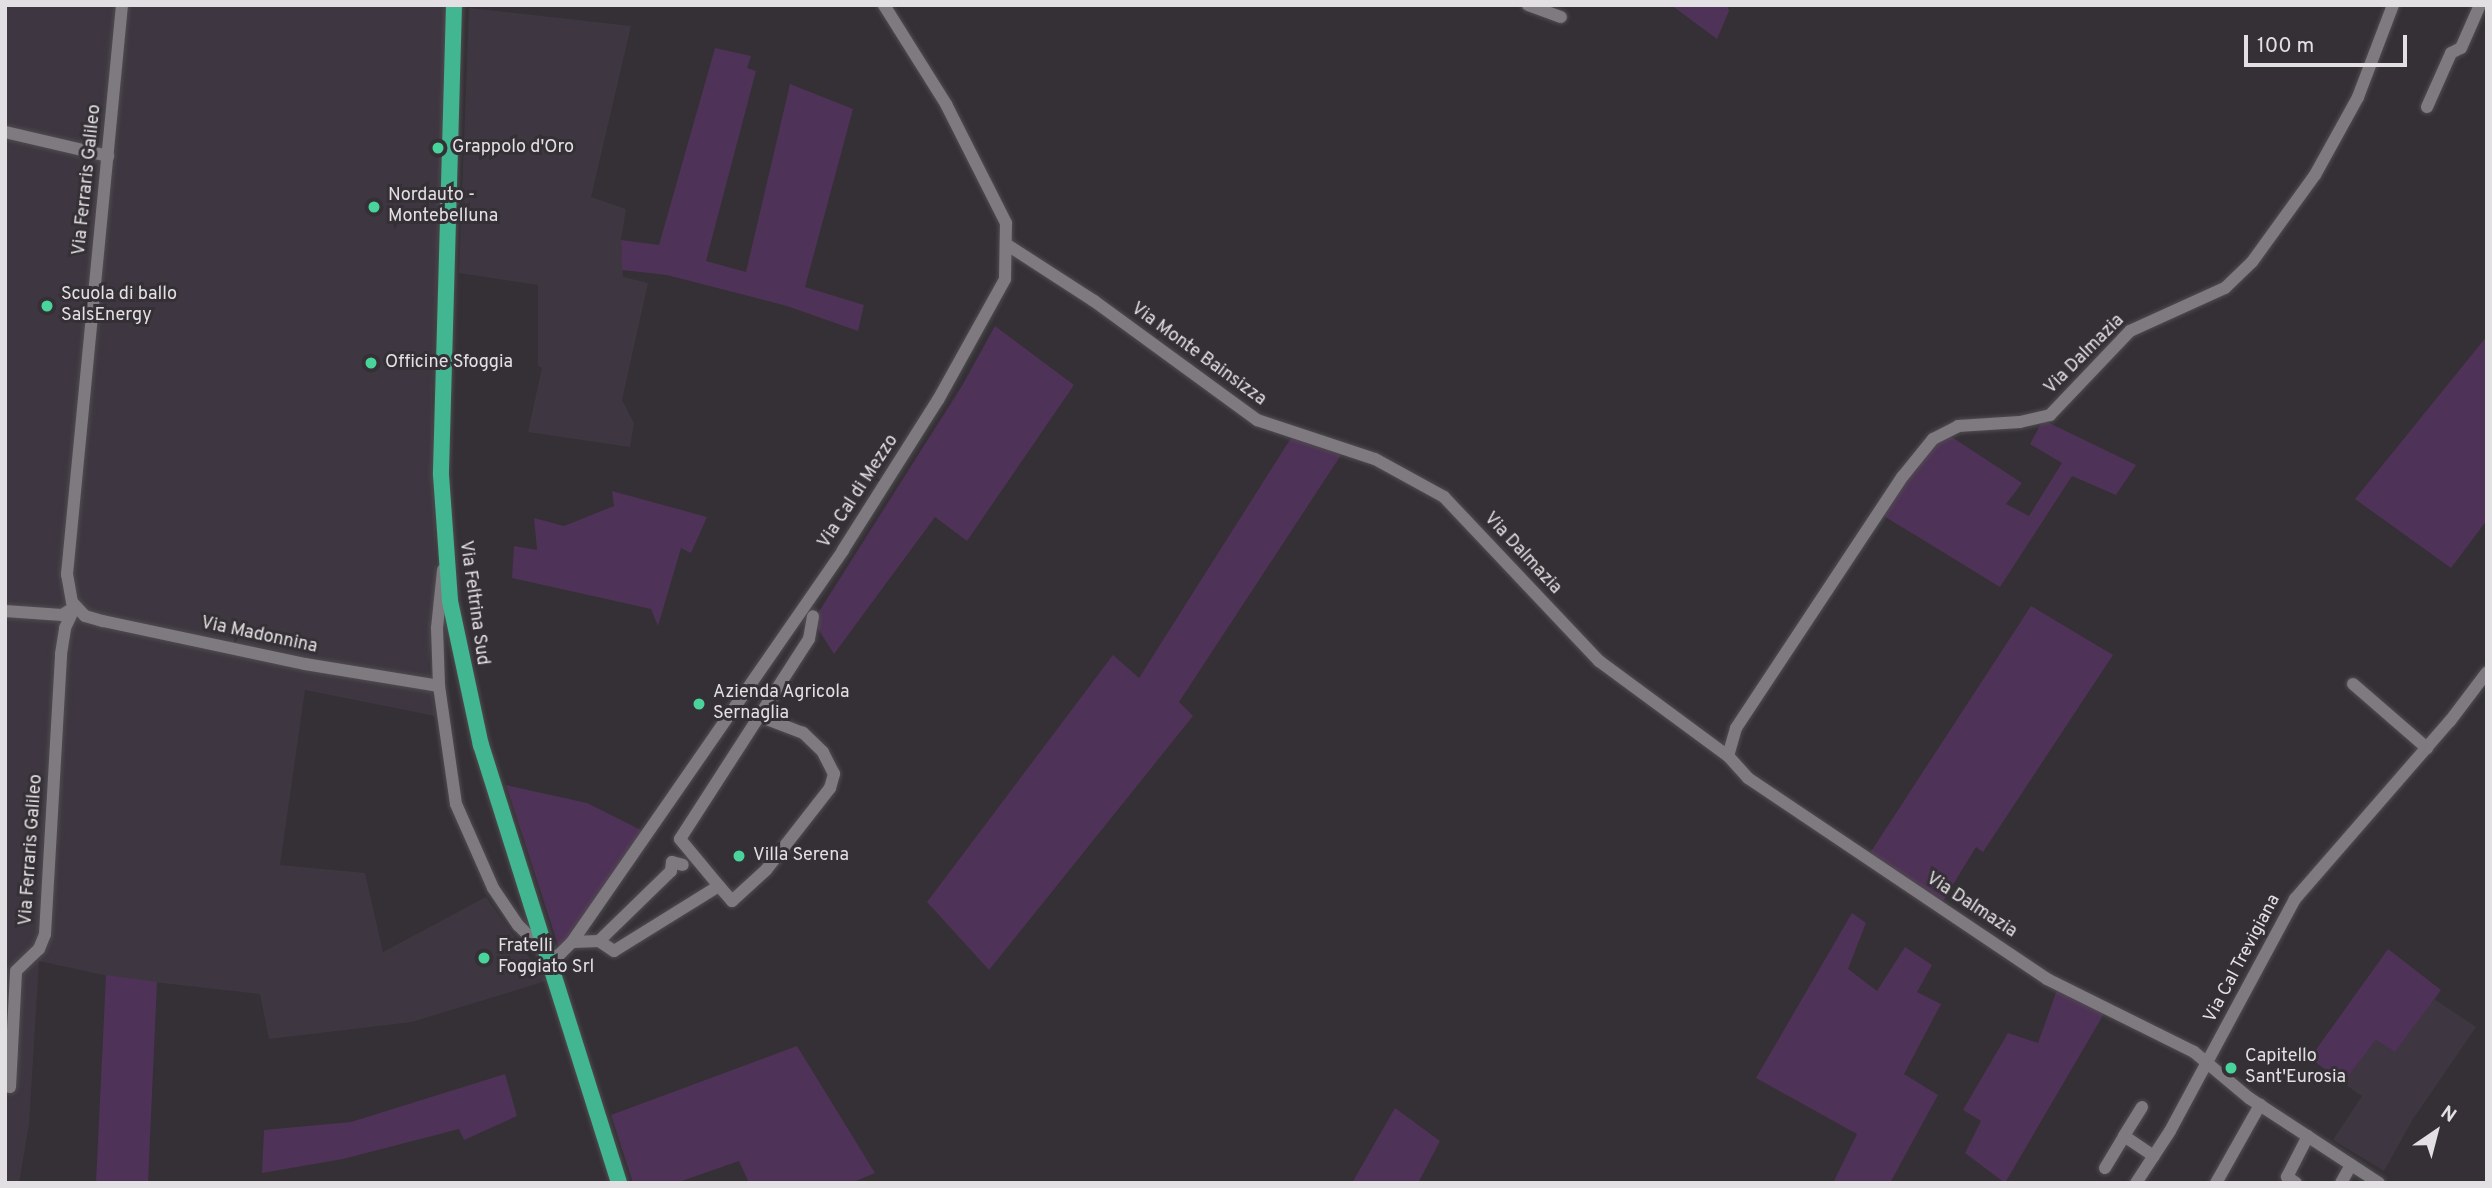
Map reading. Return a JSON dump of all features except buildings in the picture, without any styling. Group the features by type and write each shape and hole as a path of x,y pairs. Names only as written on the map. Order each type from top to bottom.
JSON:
{"main road":[{"name":"Via Feltrina Sud","path":"454,5 441,449 445,556 472,714 545,954 619,1183"}],"street":[{"name":"Via Ferraris Galileo","path":"10,1087 16,971 38,949 45,934 61,654 65,628 75,607 67,574 122,5"},
{"name":"Via Cal di Mezzo","path":"545,954 559,955 572,942 893,475 990,310 1004,279 1009,246 1006,223 972,151 884,5"},
{"path":"1528,5 1561,17"},
{"name":"Via Dalmazia","path":"1728,757 1736,728 1903,476 1933,439 1973,423 2020,422 2050,415 2130,331 2225,288 2252,262 2315,175 2358,97 2393,5"},
{"path":"2427,107 2451,53 2461,48 2480,5"},
{"path":"5,132 108,156"},
{"name":"Via Monte Bainsizza","path":"1009,246 1094,301 1257,420 1375,459 1453,506"},
{"name":"Via Dalmazia","path":"1453,506 1600,661 1728,757 1748,778 2047,979 2194,1052 2260,1105 2379,1183"},
{"path":"445,556 438,611 439,686 456,804 493,888 518,925 545,954"},
{"path":"5,611 62,615 75,607"},
{"name":"Via Madonnina","path":"75,607 103,621 305,664 439,686"},
{"path":"760,716 803,733 823,752 834,774 830,788 766,870 732,901 680,839 809,639 813,616"},
{"name":"Via Cal Trevigiana","path":"2136,1183 2207,1064 2295,899 2427,748 2487,672"},
{"path":"2353,684 2427,748"},
{"path":"599,941 671,871 672,862 683,865 692,853"},
{"path":"572,942 599,941 614,951 719,886"},
{"path":"2216,1183 2260,1105"},
{"path":"2105,1168 2142,1107"},
{"path":"2124,1136 2154,1156"},
{"path":"2296,1183 2287,1177 2308,1136"},
{"path":"2341,1183 2351,1165"}],"shaded area":[{"path":"5,5 446,5 432,404 436,580 428,666 435,716 305,690 280,865 365,873 383,952 486,897 546,981 412,1022 269,1039 260,994 117,978 39,961 29,1124 19,1183 5,1183"},
{"path":"1671,5 1727,5 1729,11 1717,39"},
{"path":"469,8 631,26 591,197 626,209 621,240 623,277 648,283 622,400 634,423 630,447 528,432 542,368 538,366 538,285 459,273"},
{"path":"715,48 751,56 747,68 756,71 706,261 746,272 790,84 853,109 805,287 864,305 858,331 787,306 667,275 622,270 621,240 659,245"},
{"path":"995,326 1074,385 967,541 935,517 834,654 813,621 963,384"},
{"path":"2487,336 2487,520 2451,568 2355,499"},
{"path":"2043,420 2136,465 2116,495 2072,476 2000,587 1879,513 1944,432 2022,483 2006,504 2029,516 2062,463 2030,444"},
{"path":"1291,438 1341,455 1179,702 1193,716 989,970 927,902 1113,655 1139,678"},
{"path":"612,491 707,517 691,553 681,548 658,626 651,609 512,578 514,546 537,550 534,518 564,526 614,506"},
{"path":"2031,606 2113,655 1983,852 1976,847 1943,901 1870,853"},
{"path":"506,785 587,803 645,832 561,954"},
{"path":"1852,913 1866,923 1848,969 1877,991 1905,947 1932,965 1917,992 1941,1004 1904,1074 1938,1095 1890,1183 1833,1183 1857,1134 1756,1078"},
{"path":"2388,949 2441,990 2395,1052 2376,1040 2343,1083 2310,1058"},
{"path":"106,975 157,982 148,1183 96,1183"},
{"path":"2057,990 2105,1012 2005,1183 1965,1153 1981,1121 1963,1110 2008,1033 2038,1043"},
{"path":"2434,999 2476,1027 2413,1119 2384,1171 2333,1140 2362,1096 2343,1083 2376,1040 2395,1052"},
{"path":"797,1046 875,1173 851,1183 749,1183 739,1161 676,1183 633,1183 611,1115"},
{"path":"505,1074 517,1116 464,1140 459,1129 343,1159 262,1173 264,1130 351,1122"},
{"path":"1395,1108 1440,1141 1418,1183 1352,1183"}],"place":[{"name":"Grappolo d'Oro","path":"438,148"},
{"name":"Nordauto - Montebelluna","path":"374,207"},
{"name":"Scuola di ballo SalsEnergy","path":"47,306"},
{"name":"Officine Sfoggia","path":"371,363"},
{"name":"Azienda Agricola Sernaglia","path":"699,704"},
{"name":"Villa Serena","path":"739,856"},
{"name":"Fratelli Foggiato Srl","path":"484,958"},
{"name":"Capitello Sant'Eurosia","path":"2231,1068"}]}
